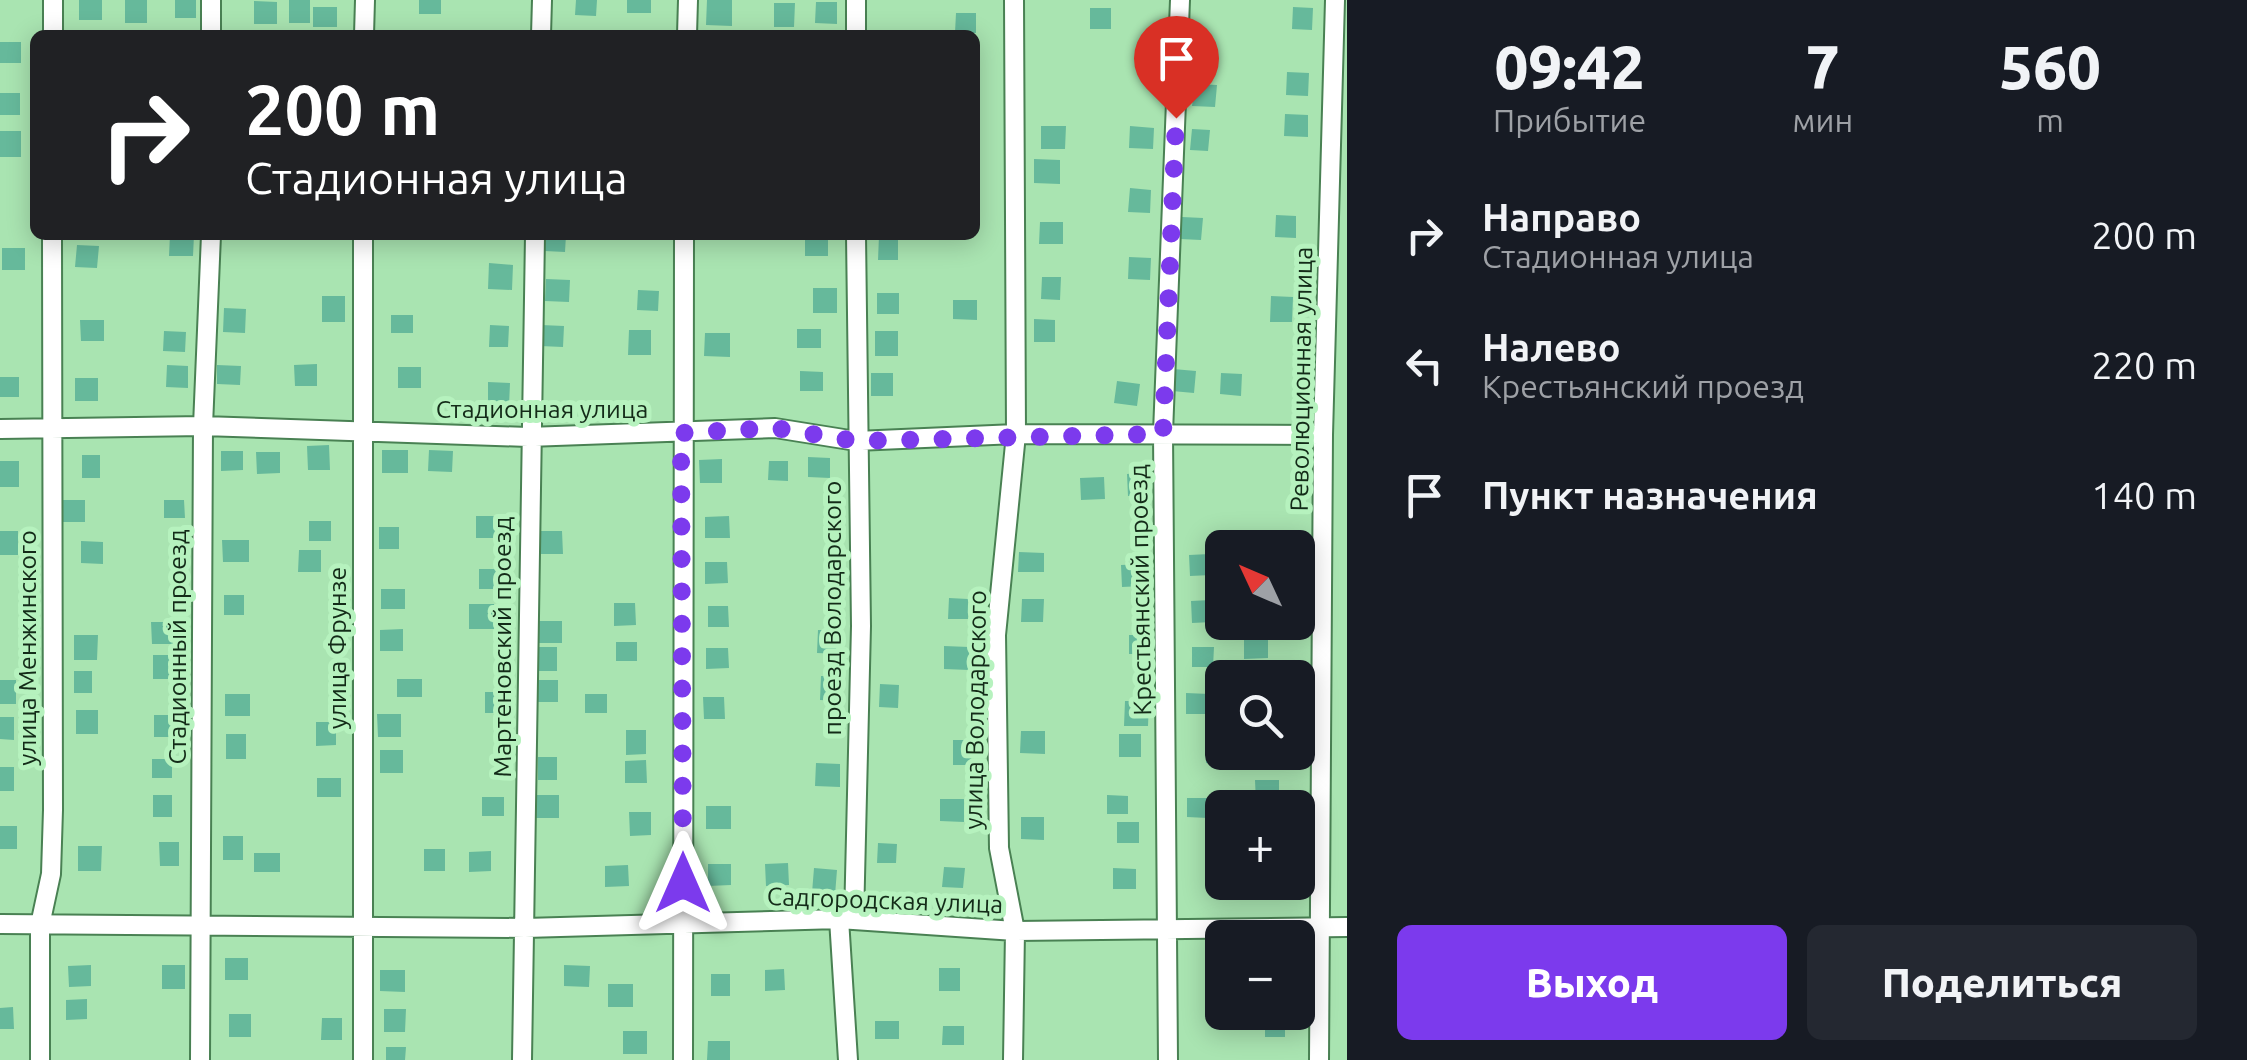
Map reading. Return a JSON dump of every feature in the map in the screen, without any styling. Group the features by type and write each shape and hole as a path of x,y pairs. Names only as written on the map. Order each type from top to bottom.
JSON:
{"street":[{"path":"53,0 53,30"},
{"path":"210,0 211,30"},
{"path":"364,30 365,0"},
{"path":"540,30 542,0"},
{"path":"687,30 688,0"},
{"path":"856,0 856,30"},
{"name":"улица Володарского","path":"1013,1060 1015,931 999,848 996,635 1016,434 1014,0"},
{"name":"Крестьянский проезд","path":"1168,1060 1163,434 1180,0"},
{"name":"Революционная улица","path":"1319,1060 1323,435 1335,0"},
{"name":"улица Менжинского","path":"40,1060 40,926 51,874 52,826 52,240"},
{"name":"Стадионный проезд","path":"200,1060 203,426 211,240"},
{"name":"улица Фрунзе","path":"363,240 363,1060"},
{"name":"Мартеновский проезд","path":"522,1060 528,437 534,240"},
{"path":"683,1060 684,240"},
{"name":"проезд Володарского","path":"848,1060 847,919 861,626 856,240"},
{"name":"Стадионная улица","path":"0,430 203,426 528,437 775,428 856,441 1016,434 1323,435"},
{"name":"Садгородская улица","path":"0,924 524,928 847,919 1015,931 1347,927"}],"building":[{"path":"79,0 102,0 102,20 79,20"},
{"path":"125,0 147,0 147,23 125,23"},
{"path":"175,0 196,0 196,18 175,18"},
{"path":"289,0 310,0 310,23 289,23"},
{"path":"419,0 441,0 441,14 419,14"},
{"path":"576,0 597,0 596,16 575,15"},
{"path":"627,0 651,0 651,13 627,13"},
{"path":"707,0 732,0 732,26 706,25"},
{"path":"254,1 277,2 277,24 254,24"},
{"path":"816,2 837,2 837,24 815,23"},
{"path":"774,3 795,3 794,27 774,27"},
{"path":"313,7 337,7 337,27 313,27"},
{"path":"1293,7 1313,8 1312,30 1292,29"},
{"path":"1090,8 1111,8 1111,29 1090,29"},
{"path":"956,13 976,13 976,30 955,30"},
{"path":"0,42 21,42 21,63 0,63"},
{"path":"1287,72 1309,73 1308,96 1286,95"},
{"path":"1195,84 1217,85 1215,107 1192,106"},
{"path":"0,93 20,93 20,115 0,115"},
{"path":"1285,114 1308,115 1308,137 1284,136"},
{"path":"1041,126 1066,126 1065,149 1041,149"},
{"path":"1130,126 1154,128 1153,149 1129,148"},
{"path":"1192,129 1210,130 1208,151 1190,150"},
{"path":"0,131 21,131 21,157 0,157"},
{"path":"1034,159 1060,160 1060,184 1034,183"},
{"path":"1130,188 1151,190 1150,213 1128,212"},
{"path":"1276,215 1296,216 1296,238 1275,237"},
{"path":"1182,217 1203,218 1201,240 1180,239"},
{"path":"1040,222 1063,222 1063,244 1039,244"},
{"path":"170,240 194,240 193,256 169,256"},
{"path":"546,240 566,240 565,252 545,251"},
{"path":"805,240 828,240 828,256 805,256"},
{"path":"879,240 898,240 898,260 878,260"},
{"path":"77,245 99,246 97,268 75,267"},
{"path":"2,248 25,248 25,270 2,270"},
{"path":"1129,257 1151,258 1150,280 1128,279"},
{"path":"489,263 513,265 512,290 488,289"},
{"path":"1042,277 1061,277 1060,300 1041,299"},
{"path":"546,279 570,280 569,302 545,301"},
{"path":"813,288 837,288 837,313 813,313"},
{"path":"638,290 659,291 658,311 637,310"},
{"path":"877,293 899,293 899,314 877,314"},
{"path":"322,296 345,296 345,322 322,322"},
{"path":"1271,296 1293,297 1292,322 1270,322"},
{"path":"953,300 977,300 977,320 953,319"},
{"path":"224,308 246,309 245,333 223,332"},
{"path":"391,315 413,315 413,333 391,333"},
{"path":"1034,319 1055,320 1055,342 1034,342"},
{"path":"80,320 104,320 104,341 81,341"},
{"path":"490,325 509,326 508,347 489,347"},
{"path":"541,325 564,326 563,347 540,346"},
{"path":"797,329 821,329 821,348 797,348"},
{"path":"629,330 651,330 651,355 628,355"},
{"path":"164,331 186,332 185,352 163,351"},
{"path":"875,331 898,331 898,356 875,356"},
{"path":"705,333 730,333 730,357 704,356"},
{"path":"317,364 317,386 295,386 294,365"},
{"path":"167,365 188,366 188,388 166,387"},
{"path":"217,365 241,366 240,385 217,384"},
{"path":"398,367 421,367 421,388 398,388"},
{"path":"1173,369 1196,371 1194,393 1172,391"},
{"path":"800,371 823,372 823,391 800,391"},
{"path":"871,373 893,373 893,396 871,396"},
{"path":"1221,373 1242,374 1241,396 1220,394"},
{"path":"0,377 19,377 19,397 0,397"},
{"path":"75,378 98,378 98,401 75,401"},
{"path":"1117,381 1140,384 1137,406 1114,403"},
{"path":"488,382 510,383 509,406 488,405"},
{"path":"329,445 330,470 308,470 307,446"},
{"path":"382,450 408,450 408,473 382,473"},
{"path":"429,450 453,451 452,472 428,471"},
{"path":"221,451 243,451 243,470 221,471"},
{"path":"256,452 280,452 280,473 257,474"},
{"path":"82,455 100,455 100,478 82,478"},
{"path":"808,457 830,458 830,478 808,477"},
{"path":"722,459 722,483 700,483 699,460"},
{"path":"0,461 19,461 19,487 0,487"},
{"path":"769,461 788,461 788,481 768,480"},
{"path":"1148,472 1149,495 1128,496 1127,474"},
{"path":"1104,477 1105,499 1081,500 1080,478"},
{"path":"62,500 85,500 85,522 62,522"},
{"path":"164,500 184,500 185,518 164,518"},
{"path":"476,516 499,516 499,538 476,538"},
{"path":"729,516 730,538 705,538 705,517"},
{"path":"309,521 331,521 331,541 309,541"},
{"path":"379,527 399,527 399,549 379,549"},
{"path":"0,531 18,531 18,555 0,555"},
{"path":"540,531 562,531 563,554 540,554"},
{"path":"222,540 249,540 249,562 223,562"},
{"path":"81,541 103,542 103,564 81,563"},
{"path":"299,550 321,550 321,572 298,572"},
{"path":"1019,552 1044,553 1044,572 1018,572"},
{"path":"1205,554 1205,575 1190,576 1189,555"},
{"path":"705,562 727,562 728,583 705,584"},
{"path":"1142,564 1143,586 1122,587 1121,565"},
{"path":"479,569 501,569 501,589 479,589"},
{"path":"381,589 405,589 405,609 381,609"},
{"path":"224,595 244,595 244,615 224,615"},
{"path":"949,598 968,599 968,619 948,619"},
{"path":"1022,599 1044,599 1043,622 1021,622"},
{"path":"1205,600 1205,622 1192,623 1191,601"},
{"path":"614,603 635,603 636,625 614,626"},
{"path":"469,604 494,604 494,629 469,629"},
{"path":"708,606 728,606 729,627 708,627"},
{"path":"538,621 562,621 562,643 538,643"},
{"path":"151,622 177,622 177,644 152,644"},
{"path":"403,629 403,651 380,651 380,630"},
{"path":"818,630 842,631 841,654 817,653"},
{"path":"74,635 98,635 97,660 74,660"},
{"path":"1129,635 1150,635 1150,654 1129,654"},
{"path":"1244,640 1268,640 1268,658 1244,659"},
{"path":"616,642 637,642 637,661 616,661"},
{"path":"944,646 969,647 969,670 944,669"},
{"path":"535,647 557,647 557,671 535,671"},
{"path":"1192,647 1214,647 1213,660 1205,660 1205,667 1192,667"},
{"path":"706,648 728,648 729,668 706,669"},
{"path":"153,655 172,655 172,679 153,679"},
{"path":"74,671 92,671 92,693 74,693"},
{"path":"821,676 841,676 840,701 820,700"},
{"path":"397,679 422,679 422,697 397,697"},
{"path":"0,680 16,680 16,704 0,704"},
{"path":"538,680 558,680 558,702 538,702"},
{"path":"880,684 899,685 898,708 879,707"},
{"path":"485,692 504,692 505,713 485,713"},
{"path":"1186,693 1205,694 1205,714 1186,714"},
{"path":"225,694 250,694 250,716 225,716"},
{"path":"585,694 607,694 607,713 585,713"},
{"path":"703,697 724,697 725,719 704,719"},
{"path":"1125,701 1149,701 1148,726 1124,726"},
{"path":"76,710 98,710 98,734 76,734"},
{"path":"377,714 401,714 401,737 378,737"},
{"path":"154,715 176,715 176,737 154,737"},
{"path":"0,717 14,717 14,740 0,739"},
{"path":"316,722 336,722 336,745 316,746"},
{"path":"626,730 646,730 646,754 626,755"},
{"path":"1021,731 1045,731 1045,754 1020,753"},
{"path":"226,734 246,734 246,759 226,759"},
{"path":"1119,734 1141,734 1141,757 1119,757"},
{"path":"953,740 972,740 971,765 953,765"},
{"path":"380,750 403,750 403,773 380,773"},
{"path":"538,757 557,757 557,780 538,780"},
{"path":"152,759 172,759 172,778 152,778"},
{"path":"646,760 647,783 625,783 625,761"},
{"path":"816,763 840,764 840,787 815,786"},
{"path":"0,767 14,767 14,791 0,791"},
{"path":"317,778 341,778 341,797 317,797"},
{"path":"1255,780 1279,780 1279,790 1255,790"},
{"path":"153,795 172,795 172,817 153,817"},
{"path":"536,795 559,795 559,818 536,818"},
{"path":"1107,795 1128,796 1128,814 1107,814"},
{"path":"482,797 504,797 504,816 482,816"},
{"path":"1187,798 1205,798 1205,818 1187,817"},
{"path":"940,799 964,799 964,822 940,821"},
{"path":"706,806 731,806 731,829 706,829"},
{"path":"629,812 651,812 651,835 630,836"},
{"path":"1021,817 1044,817 1044,840 1021,839"},
{"path":"1117,822 1139,822 1139,843 1117,843"},
{"path":"0,826 17,826 17,849 0,849"},
{"path":"223,836 243,836 243,860 223,860"},
{"path":"159,842 179,842 179,866 160,866"},
{"path":"878,843 897,844 896,863 877,863"},
{"path":"78,846 102,846 101,871 78,871"},
{"path":"424,849 445,849 445,871 424,871"},
{"path":"491,851 491,871 469,872 469,852"},
{"path":"254,853 280,853 280,872 254,872"},
{"path":"788,863 789,885 766,886 765,864"},
{"path":"708,864 731,864 731,885 708,886"},
{"path":"628,865 629,886 605,887 605,866"},
{"path":"944,867 965,868 963,888 942,887"},
{"path":"814,868 837,870 835,895 812,893"},
{"path":"1113,868 1136,869 1136,889 1113,889"},
{"path":"225,958 248,958 248,980 225,980"},
{"path":"91,965 91,986 69,987 68,966"},
{"path":"162,965 185,965 185,989 162,989"},
{"path":"564,965 590,966 589,987 564,986"},
{"path":"939,968 960,968 960,991 939,991"},
{"path":"784,969 785,990 765,991 765,970"},
{"path":"380,970 405,970 405,992 380,991"},
{"path":"711,974 730,974 730,996 711,996"},
{"path":"608,984 633,984 633,1007 608,1007"},
{"path":"87,999 87,1019 66,1020 66,1000"},
{"path":"13,1007 14,1029 0,1029 0,1008"},
{"path":"384,1009 406,1009 405,1032 384,1032"},
{"path":"229,1014 251,1014 251,1037 229,1037"},
{"path":"322,1018 342,1018 342,1040 321,1040"},
{"path":"875,1021 899,1021 899,1039 875,1039"},
{"path":"943,1026 964,1026 964,1045 942,1045"},
{"path":"1265,1030 1285,1030 1285,1037 1265,1037"},
{"path":"623,1031 647,1031 647,1054 623,1054"},
{"path":"708,1041 730,1041 730,1060 707,1060"},
{"path":"386,1047 406,1047 405,1060 386,1060"}],"route":[{"path":"683,883 681,433 775,428 856,441 1016,434 1163,434 1176,118"}]}
